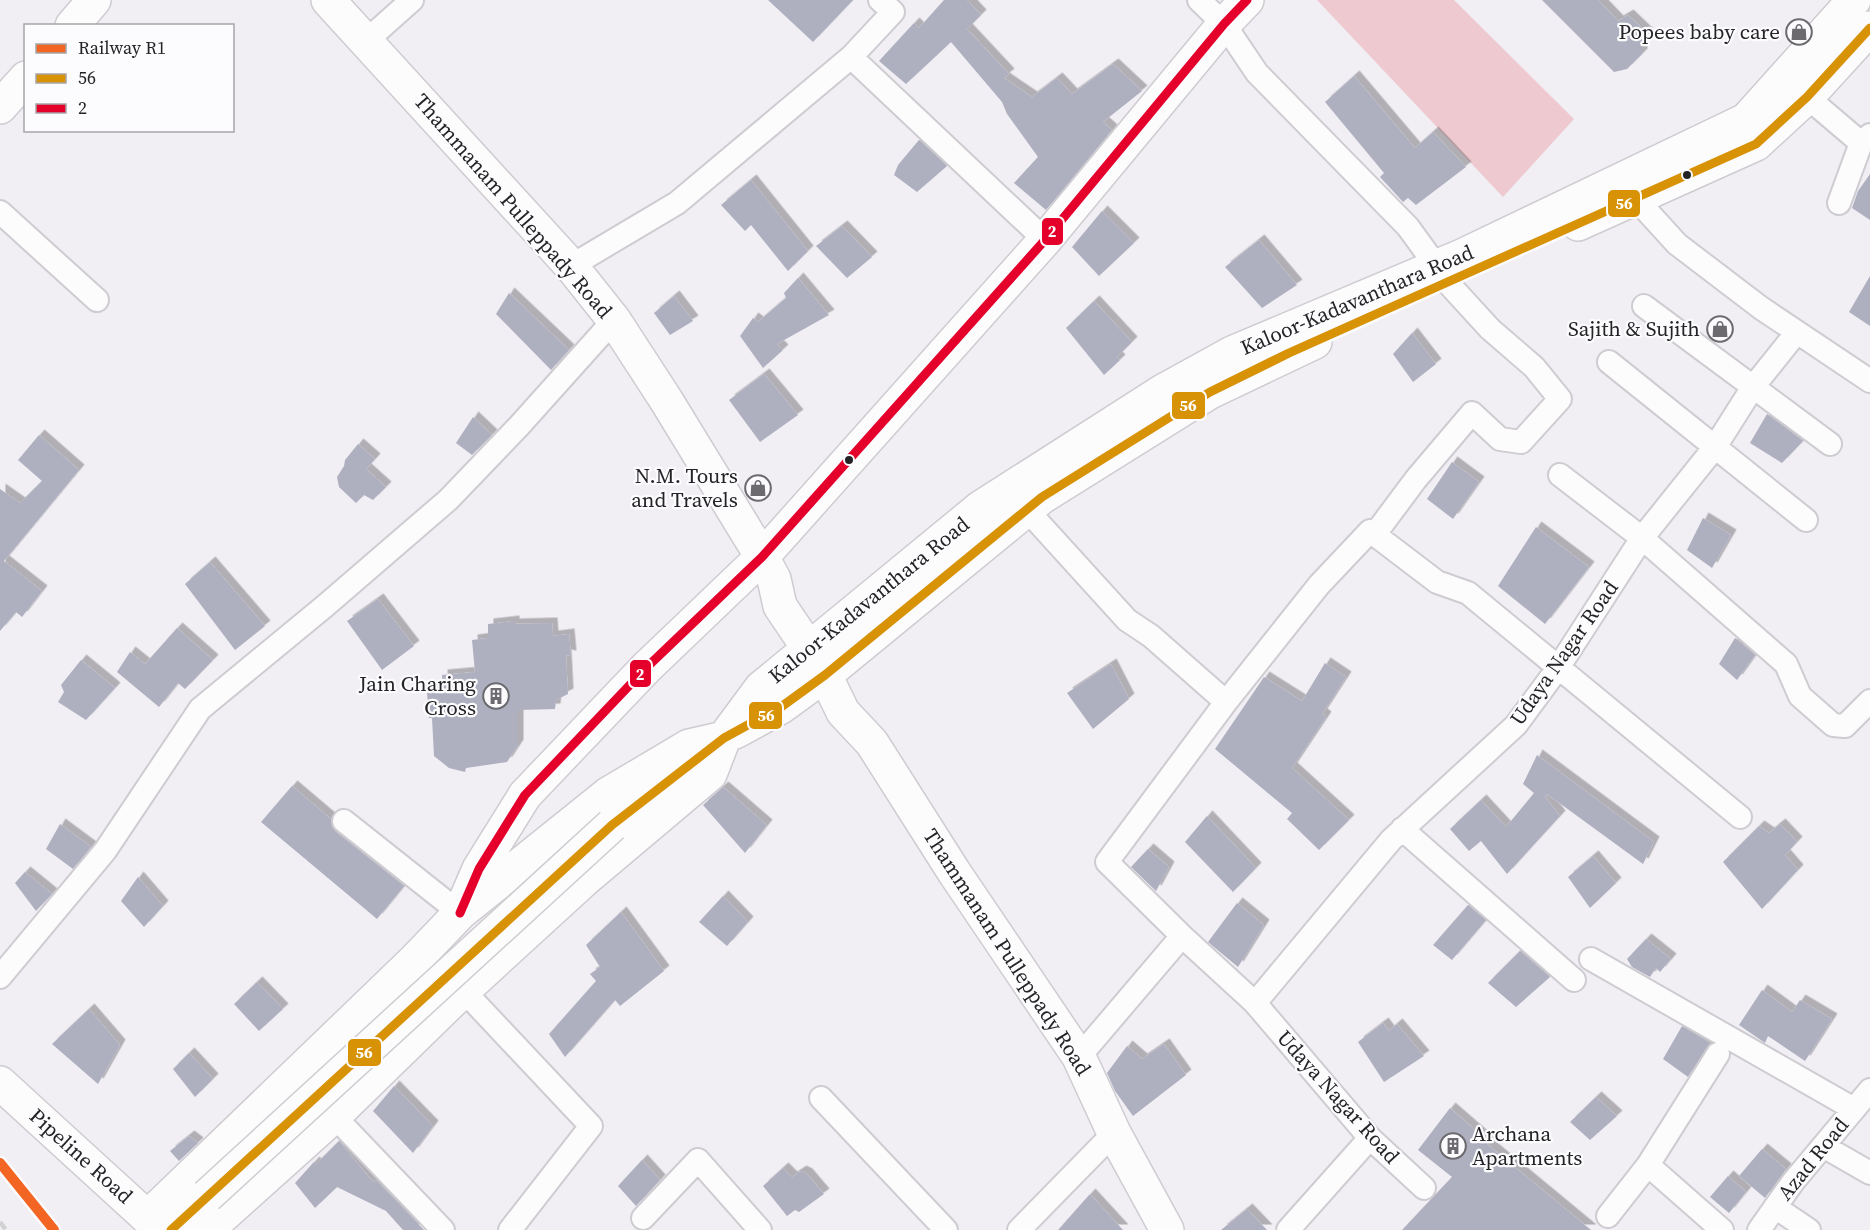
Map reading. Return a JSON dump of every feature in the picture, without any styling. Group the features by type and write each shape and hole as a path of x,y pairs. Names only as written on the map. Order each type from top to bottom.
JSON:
{"main road":[{"path":"74,24 94,0"},
{"name":"Thammanam Pulleppady Road","path":"328,0 571,266 614,320 666,400 768,568 793,596 825,655 862,700 872,743 954,872 1079,1057 1114,1133 1167,1230"},
{"path":"460,913 479,869 525,795 646,668 768,568 1224,24 1247,0"},
{"name":"Kaloor-Kadavanthara Road","path":"1628,190 1746,120 1854,0"},
{"name":"Kaloor-Kadavanthara Road","path":"825,655 1042,497 1210,392 1442,274 1628,190 1756,144 1807,97 1870,28"},
{"path":"0,107 24,80"},
{"name":"Kaloor-Kadavanthara Road","path":"724,738 781,707 825,655 980,508 1163,391 1232,353 1442,274"},
{"path":"160,1226 460,913 608,794 688,746 724,738"},
{"path":"160,1226 612,825 724,738"},
{"path":"207,1230 334,1116 458,996 583,881 710,774 724,738"},
{"path":"414,961 458,996"},
{"name":"Pipeline Road","path":"0,1083 160,1226"}],"street":[{"path":"366,41 412,0"},
{"path":"571,266 677,203 851,57 893,12 880,0"},
{"path":"1199,0 1224,24 1257,73 1408,227 1442,274 1490,330 1534,367 1560,399 1521,441 1500,439 1472,413 1416,479 1375,534"},
{"path":"851,57 1045,240"},
{"path":"1807,97 1866,139 1839,203"},
{"path":"1628,190 1677,244 1761,308 1797,332 1867,371"},
{"path":"0,212 97,300"},
{"path":"1644,306 1830,444"},
{"path":"3,966 105,851 200,709 448,500 519,426 614,320"},
{"name":"Udaya Nagar Road","path":"1255,1003 1391,840 1516,725 1558,668 1642,538 1715,447 1753,387 1797,332"},
{"path":"1609,362 1806,520"},
{"path":"1560,475 1642,538 1786,664 1800,696 1833,725 1845,726 1870,701"},
{"path":"1027,510 1127,620 1151,636 1226,702 1319,585 1370,531 1437,582 1468,593 1740,817"},
{"name":"Udaya Nagar Road","path":"1226,702 1107,862 1182,936 1255,1003 1370,1138 1424,1188"},
{"path":"344,821 460,913"},
{"path":"1402,829 1574,980"},
{"path":"1079,1057 1182,936"},
{"path":"1591,960 1854,1109"},
{"path":"458,996 591,1126 510,1230"},
{"path":"1608,1216 1648,1164 1718,1054"},
{"name":"Azad Road","path":"1760,1230 1792,1182 1870,1090"},
{"path":"821,1098 946,1230"},
{"path":"334,1116 443,1230"},
{"path":"1019,1230 1114,1133"},
{"path":"1288,1230 1370,1138"},
{"path":"1823,1146 1870,1173"},
{"path":"643,1218 698,1160 760,1230"},
{"path":"1648,1164 1722,1230"},
{"path":"1775,1207 1809,1230"}],"shaded area":[{"path":"1317,0 1454,0 1574,119 1503,197"}],"building":[{"path":"768,0 853,0 813,42"},
{"path":"944,0 967,0 981,15 967,29 1009,74 1004,78 1032,97 1057,78 1072,94 1113,64 1142,91 1103,122 1112,130 1046,210 1014,183 1038,157 1007,114 1002,102 951,42 906,84 879,61 914,23 919,28"},
{"path":"1542,0 1598,0 1618,21 1628,15 1648,34 1642,40 1642,54 1627,69 1614,72"},
{"path":"1354,76 1415,148 1433,132 1466,167 1416,205 1408,198 1403,202 1380,177 1384,173 1325,102"},
{"path":"919,140 947,166 917,192 894,175 898,165"},
{"path":"1870,174 1870,220 1852,208 1858,191"},
{"path":"751,180 808,251 788,271 751,225 745,231 721,205"},
{"path":"1102,211 1134,243 1099,276 1072,247"},
{"path":"842,226 872,257 847,278 816,246"},
{"path":"1259,240 1297,285 1262,308 1225,267"},
{"path":"1870,276 1870,326 1849,312"},
{"path":"798,278 829,315 777,344 783,350 763,368 740,336 753,318 758,322 786,298 784,293"},
{"path":"509,293 569,350 551,370 496,314"},
{"path":"674,296 693,321 670,335 654,313"},
{"path":"1094,301 1132,342 1117,357 1120,360 1104,375 1066,328"},
{"path":"1412,333 1436,364 1413,382 1393,354"},
{"path":"764,374 798,415 760,442 729,400"},
{"path":"1767,414 1803,441 1782,463 1750,443"},
{"path":"473,417 492,435 472,455 456,443"},
{"path":"39,435 79,470 4,561 42,591 22,617 16,612 0,631 0,489 20,503 42,481 18,460"},
{"path":"358,444 375,459 366,469 386,487 373,500 364,495 356,503 339,487 337,477 345,460"},
{"path":"1452,462 1479,482 1453,519 1427,499"},
{"path":"1703,518 1731,535 1712,568 1687,550"},
{"path":"1536,527 1589,567 1545,624 1498,586"},
{"path":"210,562 265,626 235,650 185,584"},
{"path":"378,599 414,646 382,670 347,621"},
{"name":"Jain Charing Cross","path":"514,621 514,624 552,623 553,636 569,634 571,656 566,655 568,694 556,700 555,709 518,710 518,745 507,762 466,768 465,772 449,768 434,756 432,718 429,718 427,692 443,689 442,675 475,672 472,640 488,638 488,624"},
{"path":"177,628 213,660 185,689 178,683 159,707 117,672 130,652 145,664"},
{"path":"1735,638 1755,655 1737,680 1719,664"},
{"path":"81,660 115,688 86,720 58,702 64,692 61,685"},
{"path":"1325,663 1346,677 1322,714 1326,717 1292,768 1349,820 1319,850 1287,819 1292,813 1215,749 1264,677 1302,701"},
{"path":"1111,664 1129,699 1093,729 1067,693"},
{"path":"1537,755 1654,842 1643,864 1547,794 1545,797 1560,816 1507,874 1481,841 1469,851 1450,829 1481,800 1506,827 1534,793 1523,784"},
{"path":"292,786 331,819 331,825 336,832 404,886 377,919 261,822"},
{"path":"723,787 767,825 745,853 703,805"},
{"path":"1207,816 1256,868 1233,892 1185,842"},
{"path":"60,824 91,847 73,869 46,849"},
{"path":"1780,824 1797,842 1785,855 1798,870 1762,909 1723,862 1759,826 1769,833"},
{"path":"1148,849 1169,867 1156,891 1131,867"},
{"path":"1593,856 1616,883 1590,908 1568,877"},
{"path":"25,872 52,894 36,911 15,883"},
{"path":"138,877 163,906 144,927 121,901"},
{"path":"723,896 748,922 727,946 699,922"},
{"path":"1237,903 1264,925 1238,967 1208,942"},
{"path":"1468,905 1486,920 1452,960 1433,945"},
{"path":"621,912 664,971 620,1006 615,1000 565,1057 549,1034 596,981 590,974 600,967 586,945"},
{"path":"1646,939 1671,959 1660,972 1656,968 1650,977 1632,967 1627,959"},
{"path":"1520,951 1550,977 1516,1007 1488,983"},
{"path":"257,982 283,1009 259,1031 234,1004"},
{"path":"1762,990 1792,1012 1800,1000 1832,1019 1805,1061 1768,1036 1765,1043 1739,1025"},
{"path":"89,1009 120,1045 98,1084 52,1044"},
{"path":"1383,1023 1389,1031 1397,1024 1424,1056 1384,1082 1358,1042"},
{"path":"1682,1026 1710,1043 1688,1077 1663,1059"},
{"path":"1164,1044 1186,1075 1133,1116 1115,1091 1107,1073 1127,1046 1142,1059"},
{"path":"189,1053 213,1079 195,1097 173,1069"},
{"path":"394,1086 433,1126 413,1153 373,1111"},
{"path":"1596,1097 1617,1116 1590,1140 1570,1122"},
{"path":"1450,1108 1489,1142 1487,1144 1591,1230 1402,1230 1452,1177 1418,1150"},
{"path":"189,1136 198,1143 179,1161 170,1151"},
{"path":"339,1141 373,1182 376,1180 424,1230 403,1230 386,1211 337,1187 315,1208 295,1183 314,1162 316,1164"},
{"path":"1762,1149 1786,1169 1765,1198 1739,1176"},
{"path":"642,1160 660,1180 636,1206 618,1186"},
{"path":"783,1168 792,1177 801,1171 807,1174 824,1194 799,1212 795,1210 787,1216 763,1186"},
{"path":"1728,1176 1746,1192 1729,1213 1710,1197"},
{"path":"1090,1194 1123,1230 1058,1230"},
{"path":"1247,1209 1267,1230 1221,1230"}],"railway":[{"path":"0,1163 54,1230"},
{"path":"0,1222 6,1230"}],"rail line":[{"name":"R1","path":"0,1163 54,1230"}],"transit line":[{"name":"2","path":"460,913 479,869 525,795 646,668 762,557 1045,240 1224,24 1247,0"},
{"name":"56","path":"171,1230 612,825 724,738 781,707 825,675 1042,497 1210,392 1289,353 1756,144 1807,97 1870,28"}],"place":[{"name":"Popees baby care","path":"1799,32"},
{"name":"Sajith & Sujith","path":"1720,329"},
{"name":"N.M. Tours and Travels","path":"758,488"},
{"name":"Jain Charing Cross","path":"496,696"},
{"name":"Archana Apartments","path":"1453,1146"}]}
